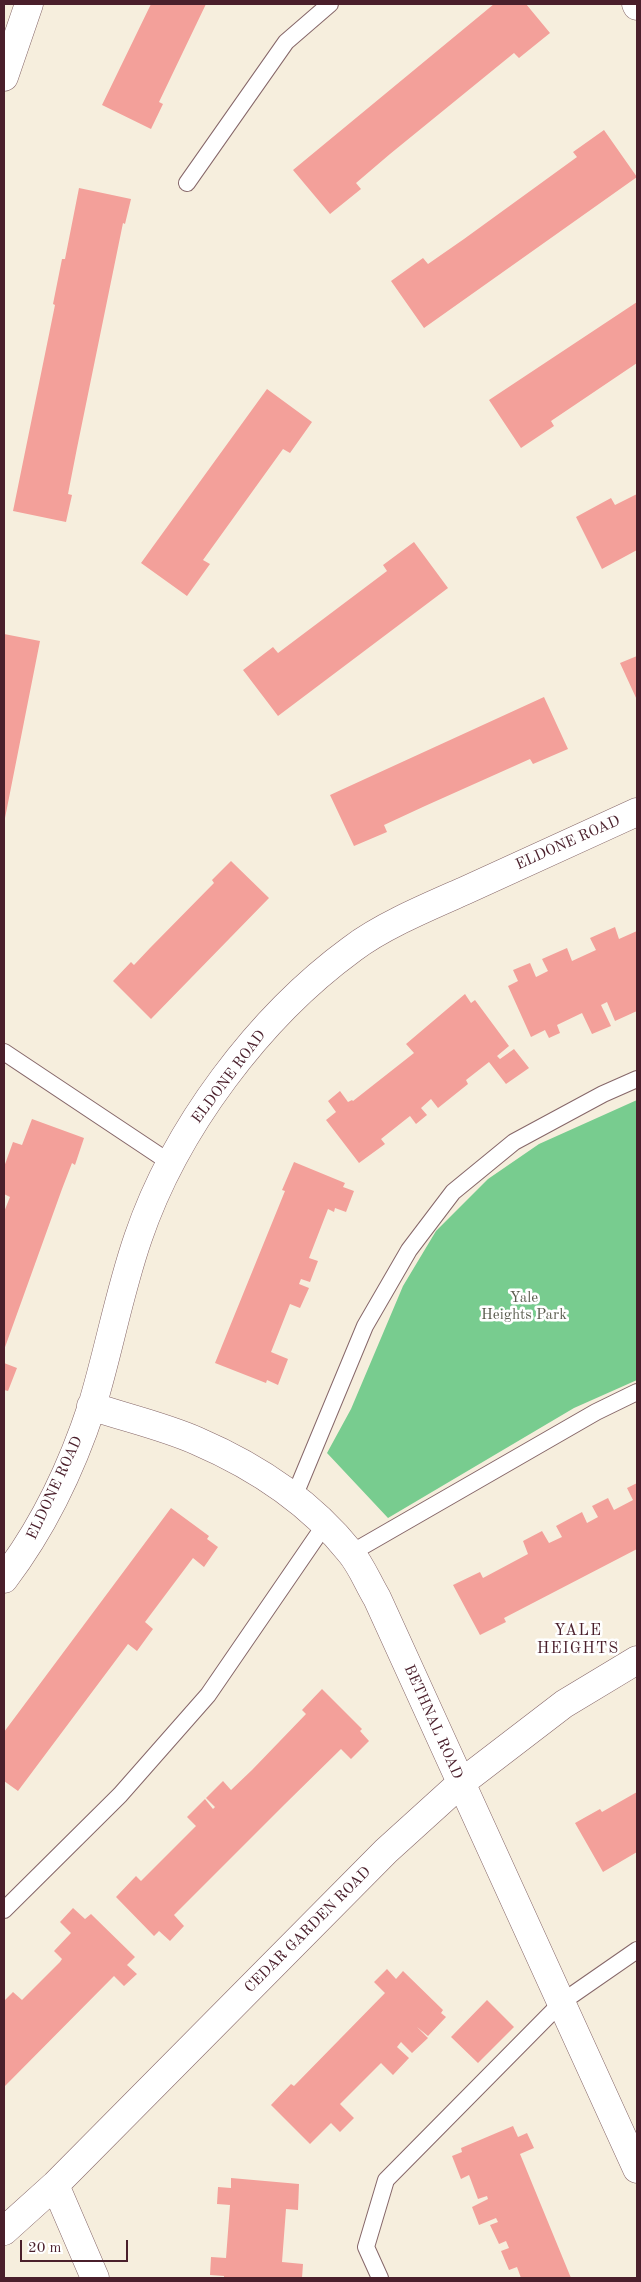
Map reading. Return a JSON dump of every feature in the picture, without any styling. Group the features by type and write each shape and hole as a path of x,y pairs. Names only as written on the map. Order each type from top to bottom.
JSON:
{"street":[{"path":"4,77 29,4"},
{"name":"ELDONE ROAD","path":"4,1579 24,1552 67,1470 92,1406 138,1236 170,1162 208,1100 244,1054 289,1003 353,948 418,912 637,812"},
{"name":"BETHNAL ROAD","path":"92,1406 196,1440 253,1469 294,1497 326,1524 352,1553 377,1598 637,2169"},
{"name":"CEDAR GARDEN ROAD","path":"4,2231 55,2185 386,1850 461,1783 564,1704 637,1660"},
{"path":"55,2185 95,2278"}],"lane":[{"path":"187,183 286,42 330,4"},
{"path":"4,1052 170,1162"},
{"path":"294,1497 365,1326 409,1250 453,1192 514,1142 603,1094 637,1079"},
{"path":"352,1553 596,1412 637,1392"},
{"path":"4,1910 120,1794 208,1695 326,1524"},
{"path":"380,2278 366,2247 386,2180 562,2002 637,1950"}],"green space":[{"name":"Yale Heights Park","path":"637,1100 637,1380 574,1408 388,1518 327,1453 351,1409 403,1286 436,1231 488,1179 539,1144"}],"building":[{"path":"151,4 206,4 159,102 163,104 151,129 102,105"},
{"path":"494,4 526,4 550,33 519,58 514,53 390,154 356,183 361,189 330,214 293,170"},
{"path":"604,130 637,177 424,328 391,281 423,258 428,264 464,239 577,157 573,152"},
{"path":"79,188 131,199 125,224 123,223 77,448 68,494 72,495 66,522 13,511 55,305 53,304 62,259 65,259"},
{"path":"637,302 637,363 551,421 554,426 521,448 489,400"},
{"path":"267,389 312,422 290,453 283,449 203,560 210,564 187,596 141,563"},
{"path":"637,494 637,550 602,569 576,517 611,498 615,505"},
{"path":"414,542 448,588 278,716 243,670 273,647 278,653 387,571 383,565"},
{"path":"4,634 40,641 5,818 4,818"},
{"path":"637,656 637,700 620,663"},
{"path":"544,697 568,749 533,764 530,759 425,806 384,825 387,832 354,846 330,795"},
{"path":"231,861 269,898 151,1019 113,981 131,962 134,965 214,883 212,880"},
{"path":"615,927 619,939 637,931 637,1011 615,1021 607,1002 601,1005 611,1026 592,1034 582,1013 557,1025 560,1033 549,1038 545,1030 531,1037 508,986 518,981 513,970 530,963 536,977 548,971 542,959 567,948 572,961 596,950 590,938"},
{"path":"465,994 471,1003 475,1000 509,1046 497,1056 500,1059 514,1049 529,1068 506,1084 489,1062 466,1080 468,1084 438,1108 431,1099 421,1108 427,1115 416,1124 410,1116 381,1139 385,1144 359,1163 326,1120 336,1112 328,1101 340,1091 348,1102 353,1101 414,1053 406,1044"},
{"path":"32,1119 84,1138 75,1165 72,1163 62,1189 4,1350 4,1212 10,1197 4,1194 4,1167 13,1142 22,1145"},
{"path":"294,1162 345,1183 343,1187 354,1191 346,1212 335,1208 334,1212 328,1209 309,1258 318,1261 310,1282 301,1279 299,1284 309,1288 300,1308 290,1304 271,1352 288,1359 278,1385 267,1380 266,1383 215,1363 285,1191 282,1190"},
{"path":"4,1363 17,1368 8,1391 4,1390"},
{"path":"637,1483 637,1549 504,1618 506,1622 480,1635 453,1585 480,1572 483,1578 528,1554 523,1541 542,1531 549,1543 562,1537 556,1526 582,1512 587,1523 598,1517 592,1506 608,1498 614,1510 633,1500 627,1488"},
{"path":"171,1508 209,1536 207,1539 218,1547 204,1567 193,1558 145,1622 153,1629 137,1651 128,1644 18,1791 4,1781 4,1732"},
{"path":"322,1689 362,1729 360,1731 369,1741 351,1759 341,1749 174,1915 184,1926 170,1941 159,1931 154,1936 116,1897 136,1876 141,1881 196,1826 187,1817 205,1799 213,1809 215,1807 206,1798 223,1781 231,1790 252,1770 306,1714 302,1710"},
{"path":"637,1792 637,1852 603,1872 575,1823 600,1809 602,1812"},
{"path":"73,1908 85,1919 91,1914 135,1957 127,1965 137,1974 124,1986 114,1976 4,2087 4,2001 13,1992 22,2000 60,1962 62,1959 54,1951 71,1933 60,1922"},
{"path":"387,1969 396,1979 403,1971 443,2010 441,2013 446,2017 428,2036 417,2027 428,2038 412,2053 401,2042 397,2047 409,2058 393,2075 381,2063 340,2104 354,2118 340,2132 331,2123 310,2144 271,2105 291,2084 294,2086 385,1993 374,1982"},
{"path":"487,2000 514,2027 478,2063 451,2037"},
{"path":"513,2126 518,2137 527,2133 534,2148 520,2154 571,2278 521,2278 517,2267 509,2270 501,2251 509,2248 506,2241 499,2244 490,2225 498,2222 496,2218 479,2225 472,2207 488,2199 487,2196 478,2199 469,2175 461,2179 452,2156 462,2152 461,2148"},
{"path":"231,2178 299,2184 298,2210 286,2209 282,2262 303,2264 302,2278 224,2278 224,2276 210,2275 211,2257 226,2258 230,2205 217,2204 218,2187 231,2188"}],"district":[{"name":"YALE HEIGHTS","path":"578,1640"}]}
